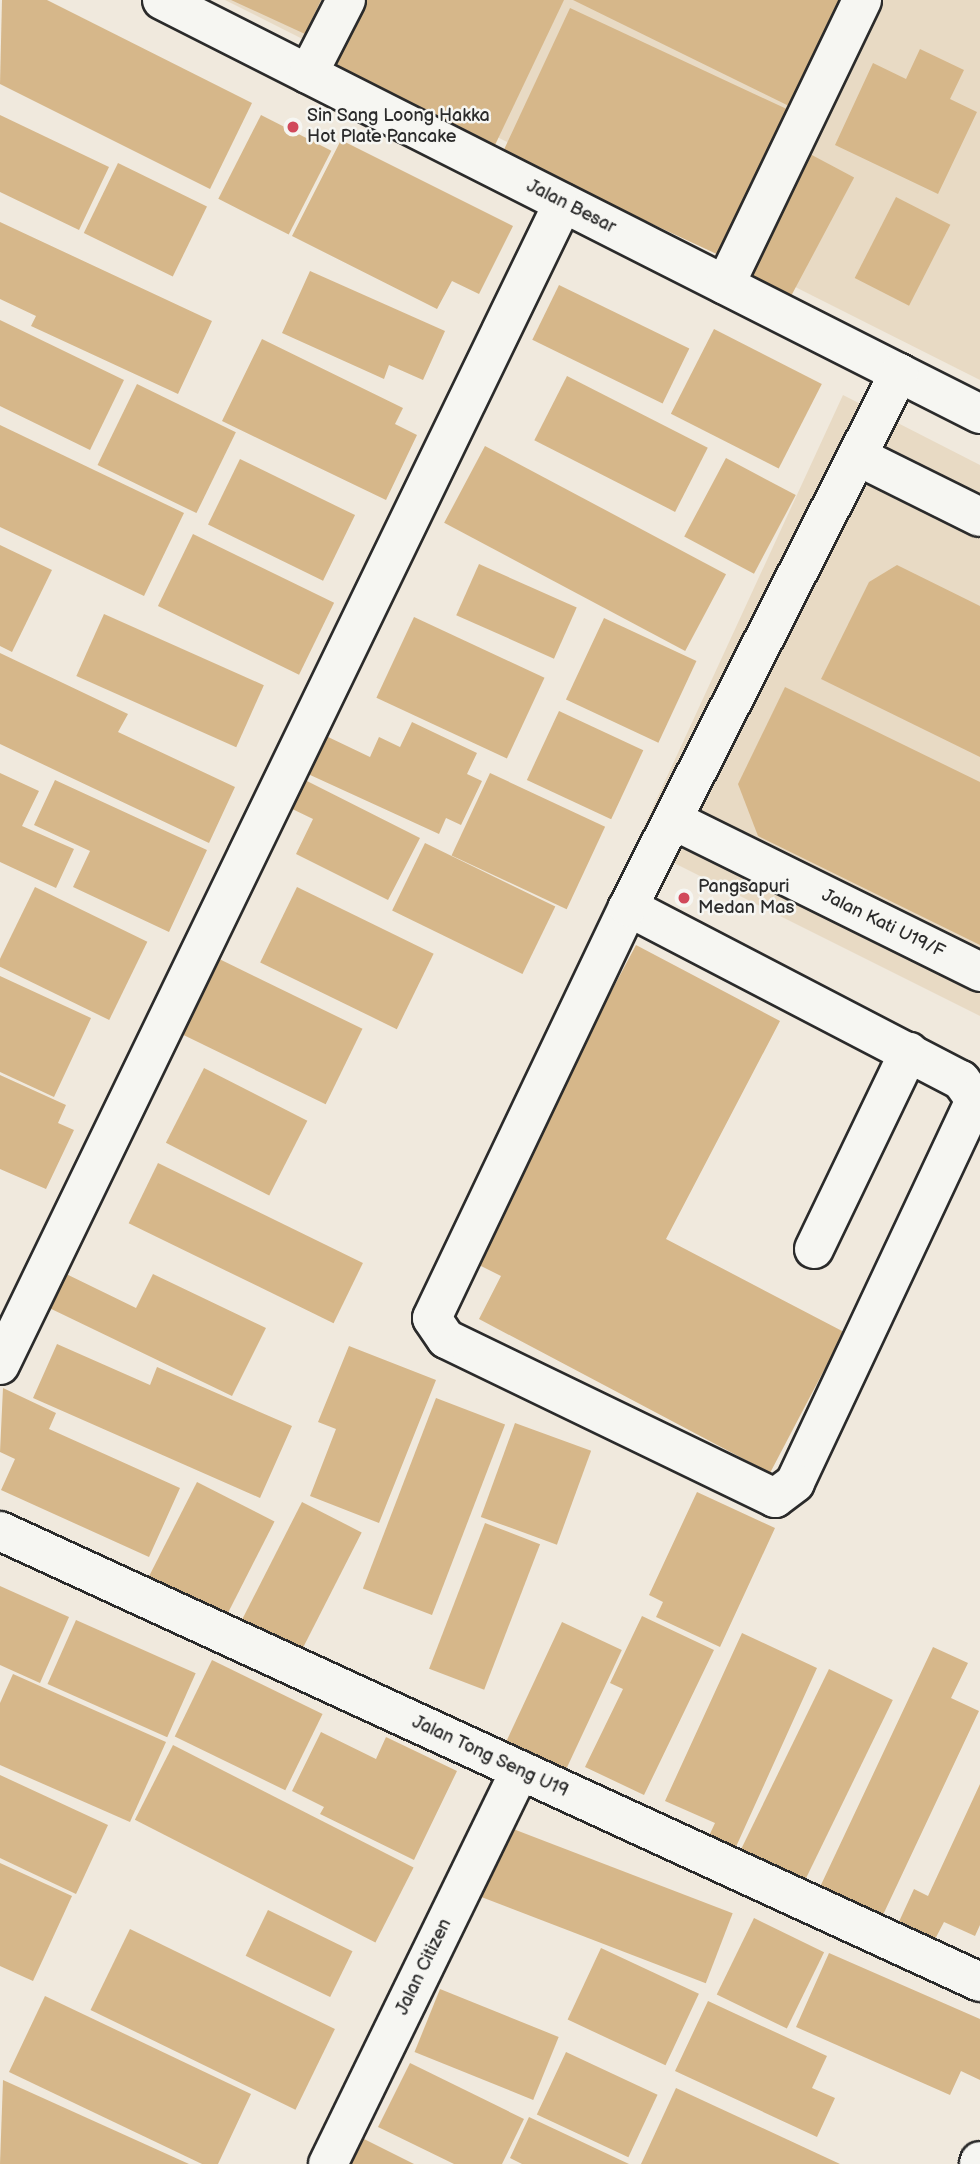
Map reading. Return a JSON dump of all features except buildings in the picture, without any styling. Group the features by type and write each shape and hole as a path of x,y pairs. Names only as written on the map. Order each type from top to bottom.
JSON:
{"street":[{"name":"Jalan Besar","path":"162,0 980,414"},
{"path":"308,74 346,0"},
{"path":"725,285 862,0"},
{"path":"0,1365 563,203"},
{"path":"628,907 909,1052 971,1088 972,1112 786,1494 762,1495 446,1339 432,1318 435,1305 628,907 899,373"},
{"path":"857,456 980,517"},
{"name":"Jalan Kati U19/F","path":"673,820 980,972"},
{"path":"814,1249 909,1052"},
{"name":"Jalan Tong Seng U19","path":"0,1531 980,1982"},
{"name":"Jalan Citizen","path":"328,2164 520,1770"}],"shaded area":[{"path":"225,0 980,0 980,380"},
{"path":"843,395 980,465 980,1016 636,844"}],"place":[{"name":"Sin Sang Loong Hakka Hot Plate Pancake","path":"293,127"},
{"name":"Pangsapuri Medan Mas","path":"684,898"}]}
